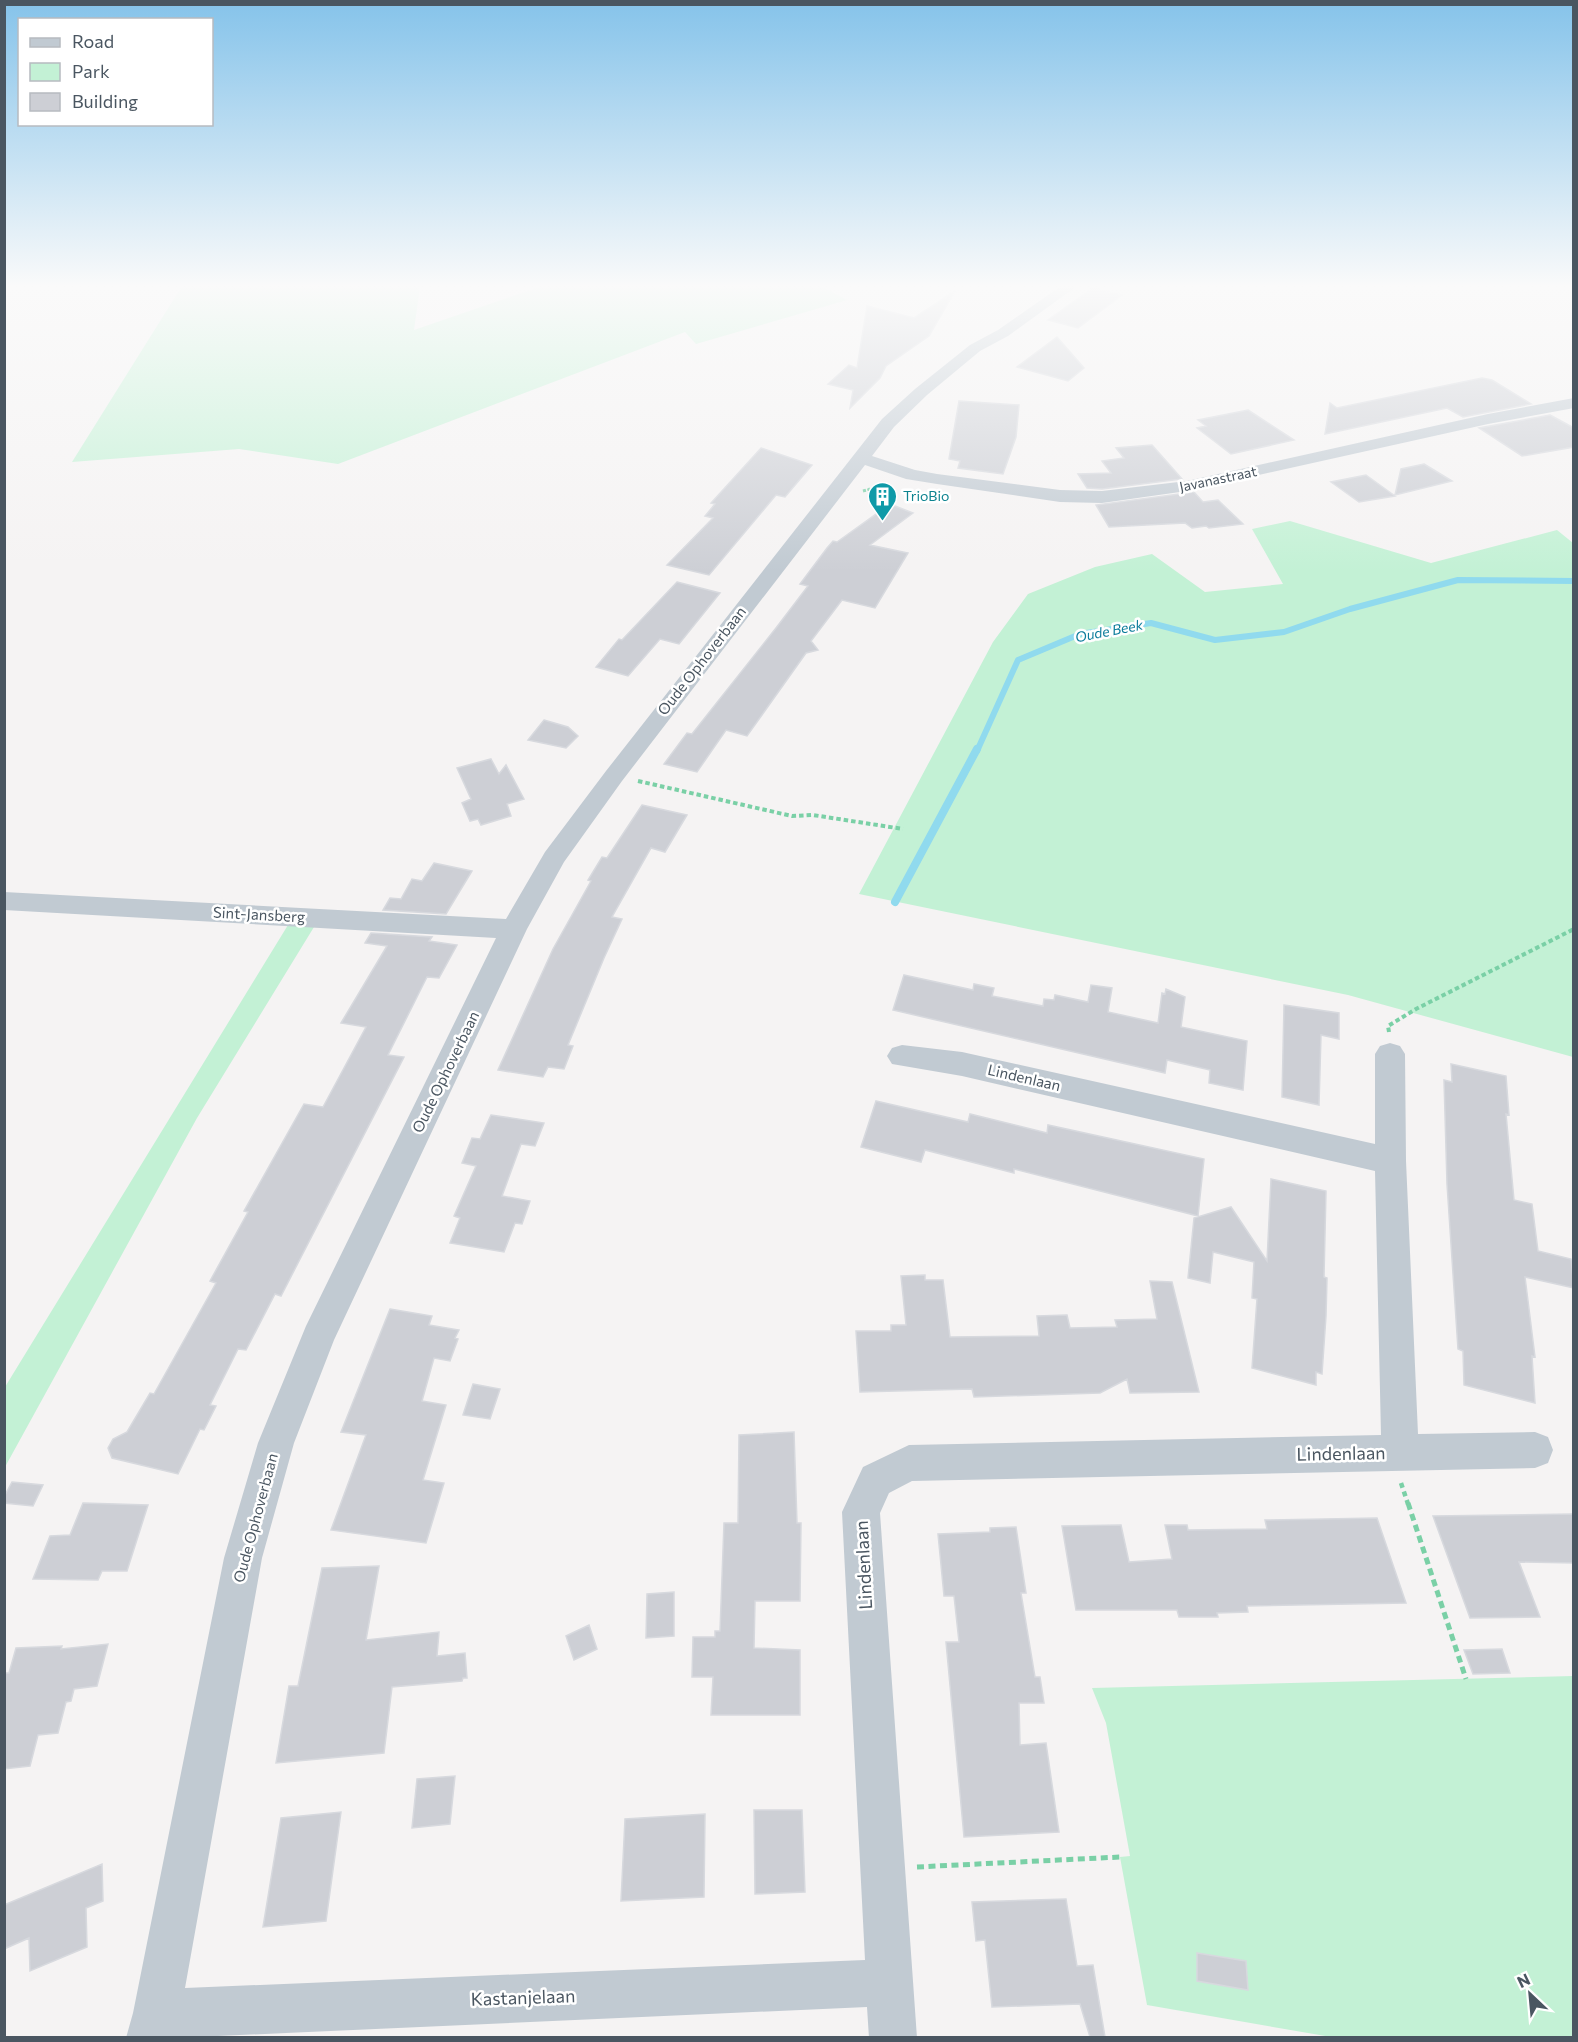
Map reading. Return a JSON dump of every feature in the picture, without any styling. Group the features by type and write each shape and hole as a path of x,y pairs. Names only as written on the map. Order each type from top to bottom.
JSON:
{"street":[{"name":"Oude Ophoverbaan","path":"153,2025 243,1558 276,1443 318,1337 514,930 554,858 614,776 888,423 934,381"},
{"name":"Javanastraat","path":"861,458 912,475 1059,496 1102,497 1187,486 1488,419 1574,403"},
{"name":"Sint-Jansberg","path":"4,901 514,930"},
{"name":"Lindenlaan","path":"1390,1054 1390,1161 1400,1452"},
{"name":"Lindenlaan","path":"902,1056 962,1064 1390,1161"},
{"name":"Lindenlaan","path":"893,2037 861,1512 876,1480 909,1463 1534,1450"},
{"name":"Kastanjelaan","path":"153,2025 890,1983"}],"path":[{"path":"824,505 884,485"},
{"path":"614,776 792,816 813,815 903,829"},
{"path":"1390,1054 1388,1026 1416,1009 1574,928"},
{"path":"1400,1452 1396,1470 1466,1679"},
{"path":"883,1869 1120,1857"}],"green space":[{"path":"122,381 555,381 338,464 239,449 72,462"},
{"path":"1290,521 1431,563 1557,530 1573,543 1573,1057 1348,995 859,894 993,642 1028,594 1095,567 1152,554 1205,592 1283,584 1252,529"},
{"path":"288,925 314,927 197,1118 5,1467 5,1387"},
{"path":"1573,1676 1573,2037 1331,2037 1147,2005 1120,1857 1130,1856 1106,1723 1092,1688"}],"building":[{"path":"831,381 877,381 850,408 853,390 828,384"},
{"path":"1466,381 1494,381 1531,404 1463,417 1447,408 1325,434 1330,403 1337,408"},
{"path":"959,401 1019,405 1016,437 1003,474 958,468 960,461 949,459"},
{"path":"1248,410 1294,440 1231,454 1197,428 1206,426 1198,420"},
{"path":"1550,415 1574,428 1574,447 1522,456 1479,428"},
{"path":"1152,445 1182,479 1102,489 1087,488 1078,474 1111,473 1102,461 1124,458 1116,448"},
{"path":"761,448 812,465 785,497 776,495 709,575 667,565 713,518 705,516 715,504 711,503"},
{"path":"1424,464 1452,481 1395,495 1401,469"},
{"path":"1366,475 1395,496 1359,502 1331,482"},
{"path":"1194,492 1203,502 1218,500 1243,524 1209,528 1206,526 1192,528 1185,523 1109,527 1096,505"},
{"path":"890,504 913,513 870,545 908,553 875,608 842,600 811,641 818,650 806,653 747,736 726,730 697,772 664,764 687,733 692,734 808,586 800,584 833,541 837,542"},
{"path":"677,582 720,593 679,644 660,639 628,676 596,667 619,639 622,640"},
{"path":"544,720 568,727 578,736 566,748 528,740"},
{"path":"491,759 499,774 506,765 524,799 507,804 511,816 481,825 478,819 470,821 462,803 471,799 457,768"},
{"path":"642,805 687,815 665,852 651,848 612,917 622,919 568,1045 573,1046 564,1069 548,1067 543,1077 498,1070 553,949 591,881 588,880 602,857 607,858"},
{"path":"434,863 472,871 446,914 383,910 390,898 401,899 412,879 422,881"},
{"path":"371,933 432,937 429,941 457,945 439,978 427,977 388,1055 404,1057 281,1296 275,1294 246,1350 238,1349 210,1405 216,1406 204,1430 200,1429 178,1474 112,1458 108,1448 113,1439 127,1432 150,1393 154,1394 216,1283 210,1281 248,1212 244,1211 304,1104 323,1107 366,1027 341,1023 387,946 365,943"},
{"path":"904,975 973,990 974,984 994,988 992,996 1043,1006 1044,999 1054,1000 1055,995 1088,1002 1091,985 1112,988 1108,1012 1158,1023 1162,993 1165,994 1166,989 1185,997 1181,1027 1247,1041 1243,1090 1209,1083 1210,1070 1167,1060 1165,1073 893,1010"},
{"path":"1284,1005 1339,1013 1339,1039 1321,1035 1319,1105 1282,1097"},
{"path":"1451,1064 1506,1076 1509,1115 1506,1114 1514,1200 1532,1204 1538,1251 1571,1259 1574,1288 1525,1277 1535,1357 1532,1356 1535,1403 1464,1385 1463,1351 1458,1349 1447,1184 1444,1080 1452,1082"},
{"path":"876,1101 968,1122 970,1114 1047,1133 1048,1125 1204,1159 1198,1216 1014,1169 1014,1173 925,1150 921,1162 861,1147"},
{"path":"491,1115 544,1123 535,1146 521,1144 502,1196 530,1201 522,1224 515,1223 504,1252 450,1243 460,1218 454,1216 476,1166 462,1163 472,1138 480,1139"},
{"path":"1271,1179 1326,1191 1324,1277 1327,1278 1326,1316 1322,1374 1316,1372 1316,1385 1252,1368 1257,1299 1252,1298 1254,1262 1213,1252 1210,1283 1188,1278 1194,1218 1231,1207 1267,1261"},
{"path":"925,1275 925,1280 943,1280 950,1337 1039,1336 1037,1316 1067,1315 1070,1328 1117,1327 1115,1320 1157,1319 1150,1281 1172,1282 1199,1392 1130,1393 1127,1379 1100,1393 974,1397 972,1389 860,1392 856,1331 891,1331 891,1325 906,1325 901,1276"},
{"path":"390,1309 432,1316 429,1325 459,1330 450,1361 434,1358 422,1401 446,1405 423,1480 444,1483 426,1543 331,1530 366,1435 341,1432"},
{"path":"473,1384 500,1389 490,1419 463,1415"},
{"path":"794,1432 797,1523 801,1523 800,1601 755,1601 754,1648 800,1650 800,1715 711,1715 713,1677 692,1677 693,1637 715,1637 715,1631 720,1631 724,1523 738,1523 739,1435"},
{"path":"12,1482 43,1485 33,1506 4,1503 4,1497"},
{"path":"83,1503 148,1505 127,1571 102,1571 98,1580 33,1579 50,1536 70,1535"},
{"path":"1574,1514 1574,1563 1519,1562 1540,1617 1470,1618 1433,1516"},
{"path":"1377,1518 1406,1603 1247,1606 1248,1612 1217,1613 1218,1617 1179,1617 1177,1610 1076,1610 1062,1526 1121,1525 1129,1562 1172,1559 1165,1525 1187,1525 1188,1530 1267,1529 1265,1520"},
{"path":"1016,1527 1026,1593 1021,1593 1035,1677 1040,1677 1044,1703 1019,1703 1020,1745 1046,1743 1059,1832 964,1837 946,1642 959,1642 954,1596 944,1596 938,1534 990,1532 990,1528"},
{"path":"379,1566 366,1640 439,1632 437,1656 465,1653 467,1678 463,1678 462,1681 392,1687 384,1753 276,1763 289,1686 298,1686 322,1568"},
{"path":"674,1592 674,1636 646,1638 647,1594"},
{"path":"589,1625 597,1649 574,1660 566,1636"},
{"path":"108,1644 97,1686 74,1689 71,1701 66,1702 58,1733 38,1735 30,1766 4,1769 4,1673 9,1673 16,1648 62,1646 61,1649"},
{"path":"1502,1649 1510,1673 1473,1674 1464,1650"},
{"path":"455,1776 450,1824 412,1828 417,1779"},
{"path":"754,1810 802,1810 805,1892 755,1894"},
{"path":"341,1812 326,1921 263,1927 281,1818"},
{"path":"705,1814 704,1897 621,1901 625,1819"},
{"path":"102,1864 103,1901 86,1908 87,1947 30,1971 29,1938 4,1949 4,1905"},
{"path":"1066,1899 1077,1966 1093,1965 1105,2037 1090,2037 1080,2004 992,2007 985,1940 976,1941 972,1902"},
{"path":"1197,1953 1246,1961 1248,1990 1197,1981"}],"waterway":[{"name":"Oude Beek","path":"977,751 1018,660 1080,634 1151,623 1215,640 1284,632 1350,609 1458,580 1574,581"},
{"name":"Oude Beek","path":"895,902 977,749"}],"place":[{"name":"TrioBio","path":"882,522"}]}
